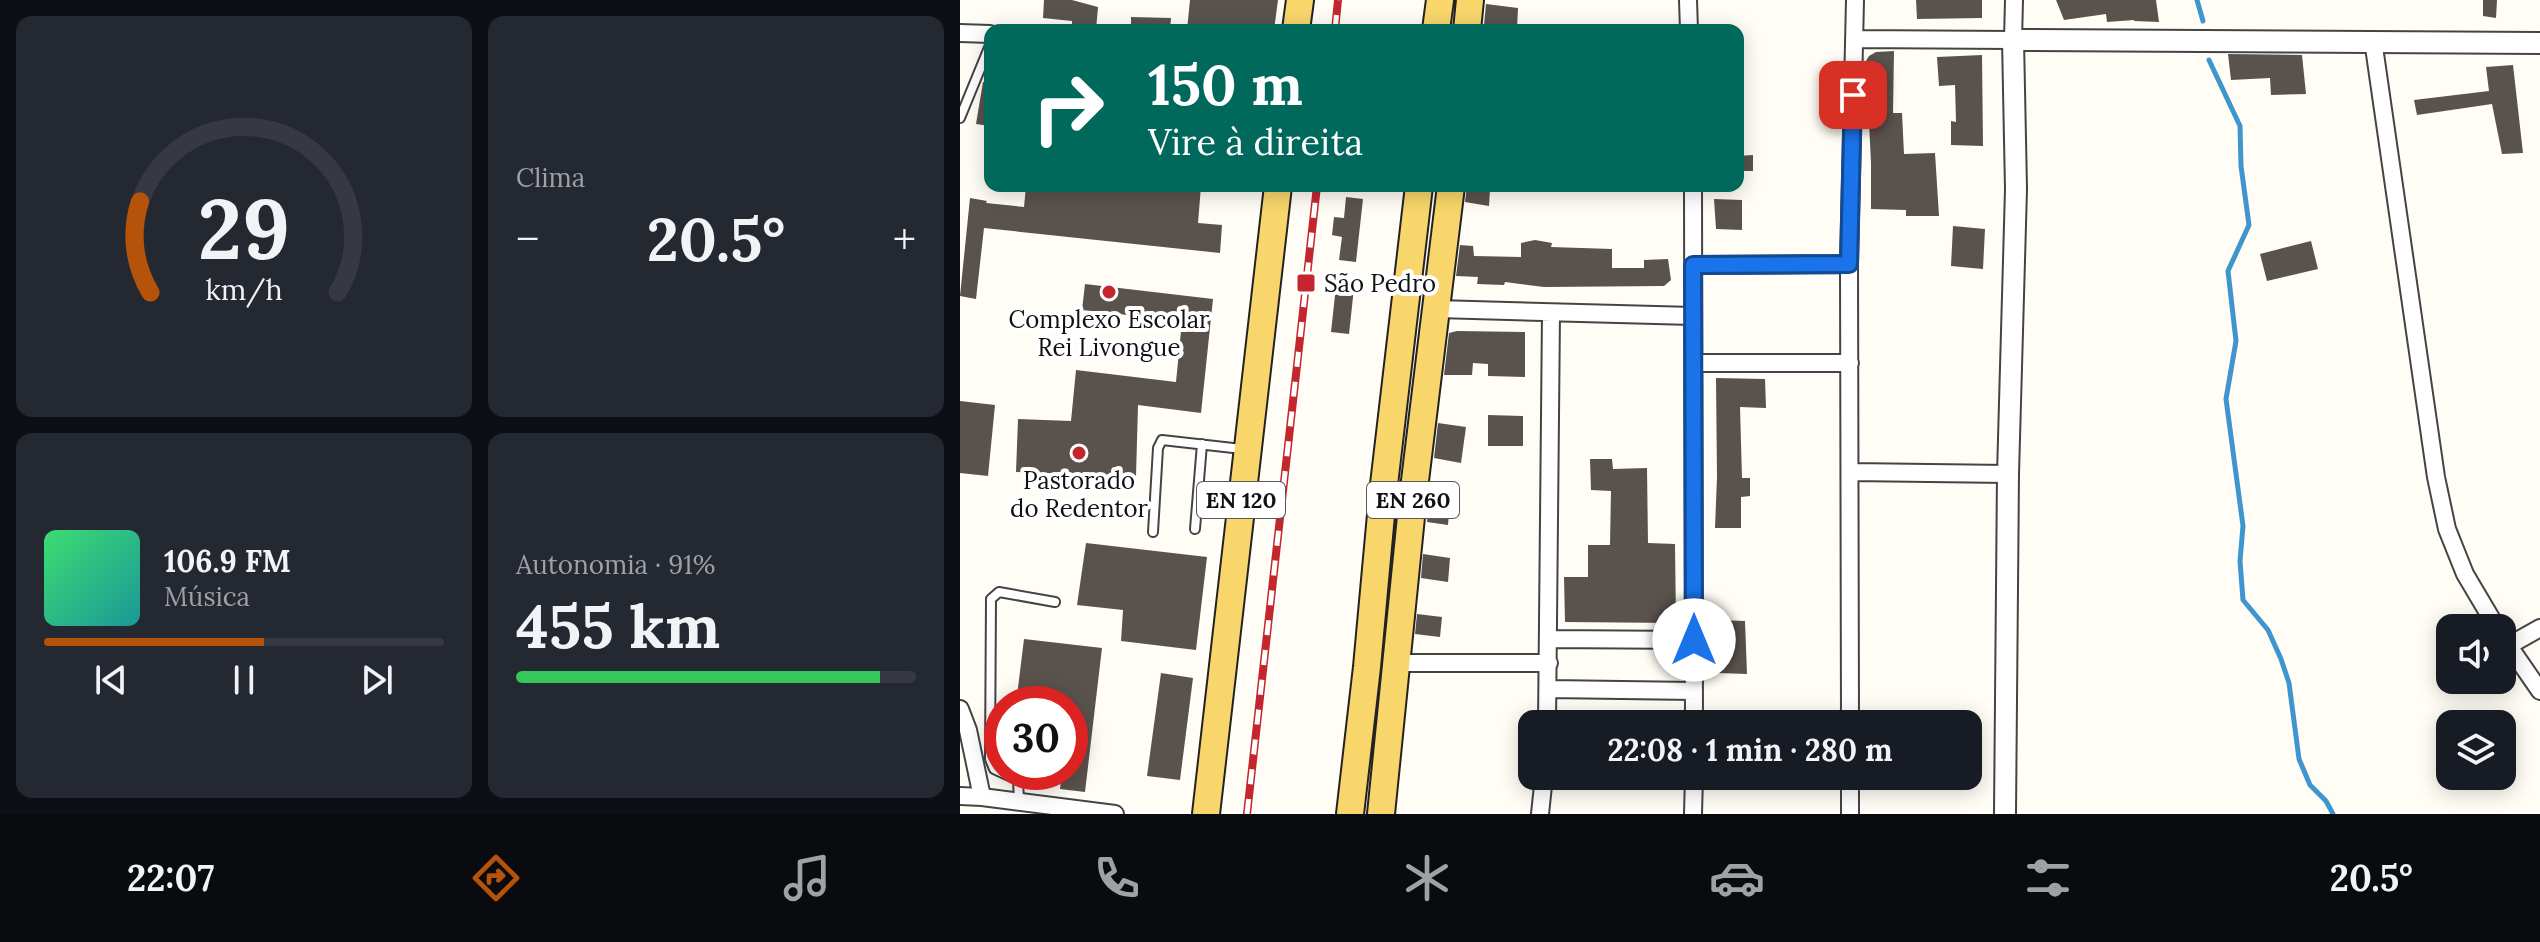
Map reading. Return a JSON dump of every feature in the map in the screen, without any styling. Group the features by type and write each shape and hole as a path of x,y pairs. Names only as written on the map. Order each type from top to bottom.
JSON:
{"main road":[{"path":"1297,24 1300,0"},
{"path":"1437,24 1440,0"},
{"path":"1468,24 1470,0"},
{"name":"EN 120","path":"1206,814 1277,192"},
{"name":"EN 260","path":"1350,814 1418,192"},
{"name":"EN 260","path":"1381,814 1413,497 1450,192"},
{"path":"1383,493 1413,497"}],"street":[{"path":"1688,0 1689,24"},
{"path":"1850,710 1849,264 1855,0"},
{"path":"2005,814 2008,474 2016,189 2014,0"},
{"path":"960,33 984,34"},
{"path":"1854,39 2540,43"},
{"path":"2373,40 2438,490 2447,529 2465,574 2489,614"},
{"path":"1693,192 1694,710"},
{"path":"1693,265 1849,264"},
{"path":"1437,309 1693,316"},
{"path":"1548,710 1551,314"},
{"path":"1693,363 1850,363"},
{"path":"1851,472 2008,474"},
{"path":"2516,637 2540,628"},
{"path":"1550,639 1694,640"},
{"path":"2516,657 2540,691"},
{"path":"1398,663 1549,663"},
{"path":"1549,689 1694,691"},
{"path":"960,709 968,730 982,797"},
{"path":"1540,814 1543,790"},
{"path":"1693,814 1694,790"},
{"path":"1850,790 1850,814"},
{"path":"960,796 1115,814"}],"lane":[{"path":"960,118 984,60"},
{"path":"1153,532 1158,448 1162,440 1247,450"},
{"path":"1195,529 1202,444"},
{"path":"1019,802 1018,780 994,769 990,759 991,599 999,592 1055,602"}],"building":[{"path":"1044,0 1072,0 1098,7 1097,24 1072,24 1072,21 1043,18"},
{"path":"1190,0 1278,0 1275,24 1188,24"},
{"path":"1916,0 1982,0 1982,18 1917,19"},
{"path":"2056,0 2156,0 2159,22 2107,22 2106,14 2064,20"},
{"path":"2483,0 2497,0 2496,18 2483,16"},
{"path":"1486,4 1518,8 1517,24 1484,24"},
{"path":"1131,17 1171,18 1170,24 1131,24"},
{"path":"1894,51 1893,113 1902,113 1904,154 1935,153 1939,216 1906,216 1906,210 1871,209 1866,61 1876,52"},
{"path":"2228,54 2302,55 2306,94 2271,95 2270,78 2231,80"},
{"path":"1982,55 1983,146 1951,145 1951,121 1956,122 1955,85 1939,86 1937,57"},
{"path":"2513,65 2523,153 2502,154 2492,104 2417,115 2414,100 2489,91 2486,67"},
{"path":"983,82 984,82 984,125 976,124"},
{"path":"1753,155 1753,171 1744,171 1744,156"},
{"path":"1025,192 1201,192 1198,223 1222,225 1220,253 984,228 976,299 960,296 970,198 1024,207"},
{"path":"1466,192 1490,192 1489,206 1465,202"},
{"name":"São Pedro","path":"1346,197 1363,199 1356,262 1339,260 1342,237 1332,235 1334,217 1344,218"},
{"path":"1714,199 1742,200 1742,230 1716,229"},
{"path":"1953,226 1985,229 1983,269 1951,266"},
{"path":"1535,240 1552,243 1551,247 1612,249 1612,268 1644,268 1644,260 1668,259 1671,280 1664,286 1544,287 1505,282 1504,285 1477,284 1478,277 1456,276 1460,245 1473,246 1474,256 1521,257 1521,243"},
{"path":"2311,241 2318,269 2267,281 2260,254"},
{"path":"1085,284 1213,299 1201,413 1138,405 1136,476 1016,472 1018,419 1071,421 1076,370 1176,382 1182,321 1082,310"},
{"path":"1336,286 1354,288 1349,334 1331,332"},
{"path":"1525,332 1525,377 1488,376 1488,364 1473,363 1472,375 1444,375 1449,333"},
{"path":"1716,378 1765,379 1766,408 1740,407 1742,478 1750,478 1750,496 1741,497 1741,528 1715,528"},
{"path":"960,401 995,405 988,476 960,473"},
{"path":"1488,415 1523,416 1523,446 1488,446"},
{"path":"1438,423 1466,427 1461,463 1434,458"},
{"path":"1590,459 1612,459 1613,469 1647,468 1648,543 1675,544 1676,623 1565,622 1564,577 1588,577 1588,545 1610,545 1611,491 1591,490"},
{"path":"1430,489 1456,492 1455,514 1449,513 1448,525 1427,522"},
{"path":"1086,543 1207,557 1196,650 1121,641 1123,610 1077,605"},
{"path":"1423,554 1450,558 1448,582 1421,578"},
{"path":"1417,614 1442,617 1440,637 1415,634"},
{"path":"1715,620 1745,621 1747,674 1717,673"},
{"path":"1024,639 1102,648 1088,767 1088,686 1018,686"},
{"path":"1161,673 1193,678 1180,780 1147,776"}],"waterway":[{"path":"2197,0 2203,21"},
{"path":"2209,60 2240,126 2241,166 2249,225 2228,271 2236,341 2226,399 2243,526 2240,561 2243,600 2268,630 2281,659 2289,683 2299,759 2310,785 2326,801 2333,814"}],"railway":[{"path":"1336,24 1338,0"},
{"path":"1247,814 1316,192"}],"place":[{"name":"São Pedro","path":"1306,283"},
{"name":"Complexo Escolar Rei Livongue","path":"1109,292"},
{"name":"Pastorado do Redentor","path":"1079,453"}],"route":[{"path":"1694,640 1693,265 1849,264 1853,95"}]}
